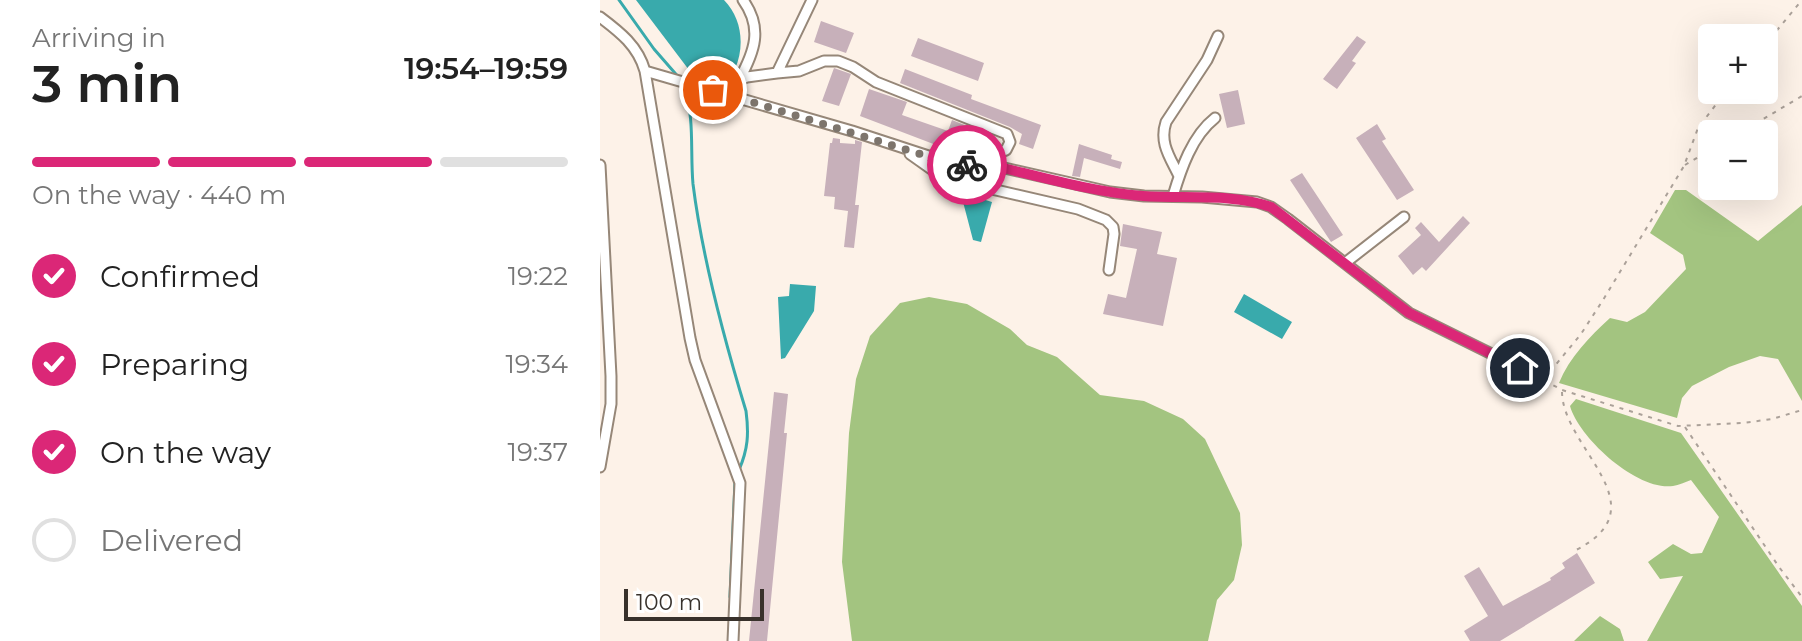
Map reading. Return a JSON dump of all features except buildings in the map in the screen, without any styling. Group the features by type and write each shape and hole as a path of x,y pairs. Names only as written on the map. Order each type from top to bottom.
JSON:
{"street":[{"path":"739,80 755,38 753,17 743,0"},
{"path":"777,73 812,0"},
{"path":"600,17 631,42 645,71 695,360 737,470 741,489 733,641"},
{"path":"1179,176 1161,140 1163,131 1207,60 1218,36"},
{"path":"713,90 739,80 799,71 824,61 838,61 876,82 1004,132 1010,138 1008,147 1000,154 965,165"},
{"path":"645,71 956,165 987,164 1110,192 1257,202 1271,207 1409,313 1520,368"},
{"path":"1173,196 1179,176 1205,126 1215,118"},
{"path":"889,143 944,178 1078,209 1106,220 1113,227 1114,234 1109,270"},
{"path":"600,165 611,404 600,467"},
{"path":"1345,263 1404,217"}],"path":[{"path":"1778,29 1802,0"},
{"path":"1762,120 1802,96"},
{"path":"1544,379 1581,334 1603,300 1684,166 1698,128 1716,104"},
{"path":"1684,166 1698,158"},
{"path":"1520,368 1562,390 1684,426 1743,423 1802,410"},
{"path":"1562,390 1566,416 1587,448 1610,498 1611,518 1604,532 1576,550"},
{"path":"1684,426 1802,597"}],"green space":[{"path":"1675,190 1686,190 1758,241 1802,205 1802,401 1778,359 1760,356 1729,367 1692,386 1682,398 1677,418 1559,383 1581,348 1610,318 1627,322 1645,312 1686,269 1683,255 1650,233"},
{"path":"929,297 967,304 1010,329 1027,345 1057,357 1100,395 1144,401 1183,419 1205,439 1240,513 1242,545 1234,580 1217,600 1208,641 852,641 842,562 849,433 856,379 870,336 900,303"},
{"path":"1576,399 1681,433 1802,606 1802,641 1647,641 1683,576 1660,579 1648,562 1673,544 1691,554 1702,553 1719,517 1691,480 1673,486 1659,485 1643,480 1611,460 1576,419 1570,406"},
{"path":"1600,616 1620,629 1624,641 1574,641"}],"water":[{"path":"636,0 724,0 735,15 740,33 740,51 735,69 716,74 689,70"},
{"path":"966,194 992,202 981,242 973,240 962,198"},
{"path":"790,284 816,286 814,311 785,358 781,359 778,297 789,296"},
{"path":"1244,294 1292,322 1282,339 1234,312"}],"waterway":[{"path":"619,0 681,80"},
{"path":"684,87 690,111 693,184 702,240 722,328 746,411 747,441 739,470"},
{"path":"730,597 735,481"}],"way so far":[{"path":"713,90 956,165 967,165"}],"route":[{"path":"967,165 987,164 1110,192 1257,202 1271,207 1409,313 1520,368"}]}
